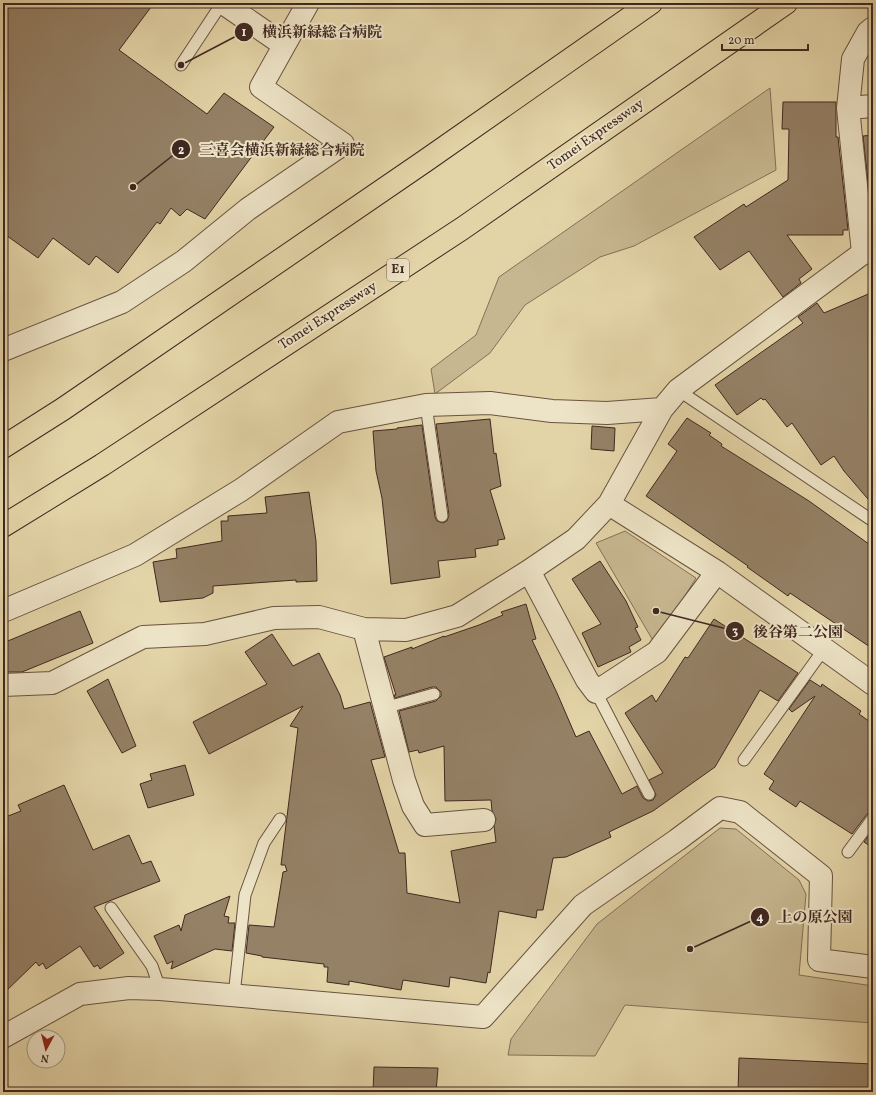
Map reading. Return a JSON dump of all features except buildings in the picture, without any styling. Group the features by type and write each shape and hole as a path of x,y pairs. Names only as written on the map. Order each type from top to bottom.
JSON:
{"highway":[{"path":"3,447 63,408 425,161 651,3"},
{"name":"Tomei Expressway","path":"3,526 102,465 464,228 786,3"}],"street":[{"path":"223,3 284,45"},
{"path":"3,350 122,302 184,261 248,209 343,144 261,87 308,3"},
{"path":"3,685 52,683 143,637 205,634 274,618 319,617 364,629 406,630 457,616 530,571 576,539 609,504 662,409 678,390 868,252 848,108 852,59 868,32 873,28"},
{"path":"848,108 873,106"},
{"path":"3,611 135,555 241,490 338,422 426,405 490,403 552,410 607,413 662,409"},
{"path":"609,504 717,572 873,684"},
{"path":"530,571 587,680 596,692 658,652 717,572"},
{"path":"364,629 384,708 404,780 413,806 425,825 484,820"},
{"path":"3,1037 80,994 129,988 234,995 483,1017 583,905 678,840 720,808 740,812 821,876 819,960 873,967"}],"lane":[{"path":"181,65 223,3"},
{"path":"678,390 873,521"},
{"path":"426,405 442,516"},
{"path":"744,760 824,649"},
{"path":"596,692 649,794"},
{"path":"384,708 434,694"},
{"path":"848,852 873,818"},
{"path":"234,995 245,895 264,843 280,819"},
{"path":"111,908 152,966 160,989"}],"shaded area":[{"path":"770,88 776,170 634,246 600,257 525,305 490,353 435,394 431,369 476,335 499,277"},
{"path":"625,531 696,578 655,644 596,543"},
{"path":"720,828 736,829 799,880 806,894 799,975 873,986 873,1023 625,1005 595,1056 508,1055 511,1039 597,924"}],"place":[{"name":"横浜新緑総合病院","path":"181,65"},
{"name":"三喜会横浜新緑総合病院","path":"133,187"},
{"name":"後谷第二公園","path":"656,611"},
{"name":"上の原公園","path":"690,949"}]}
